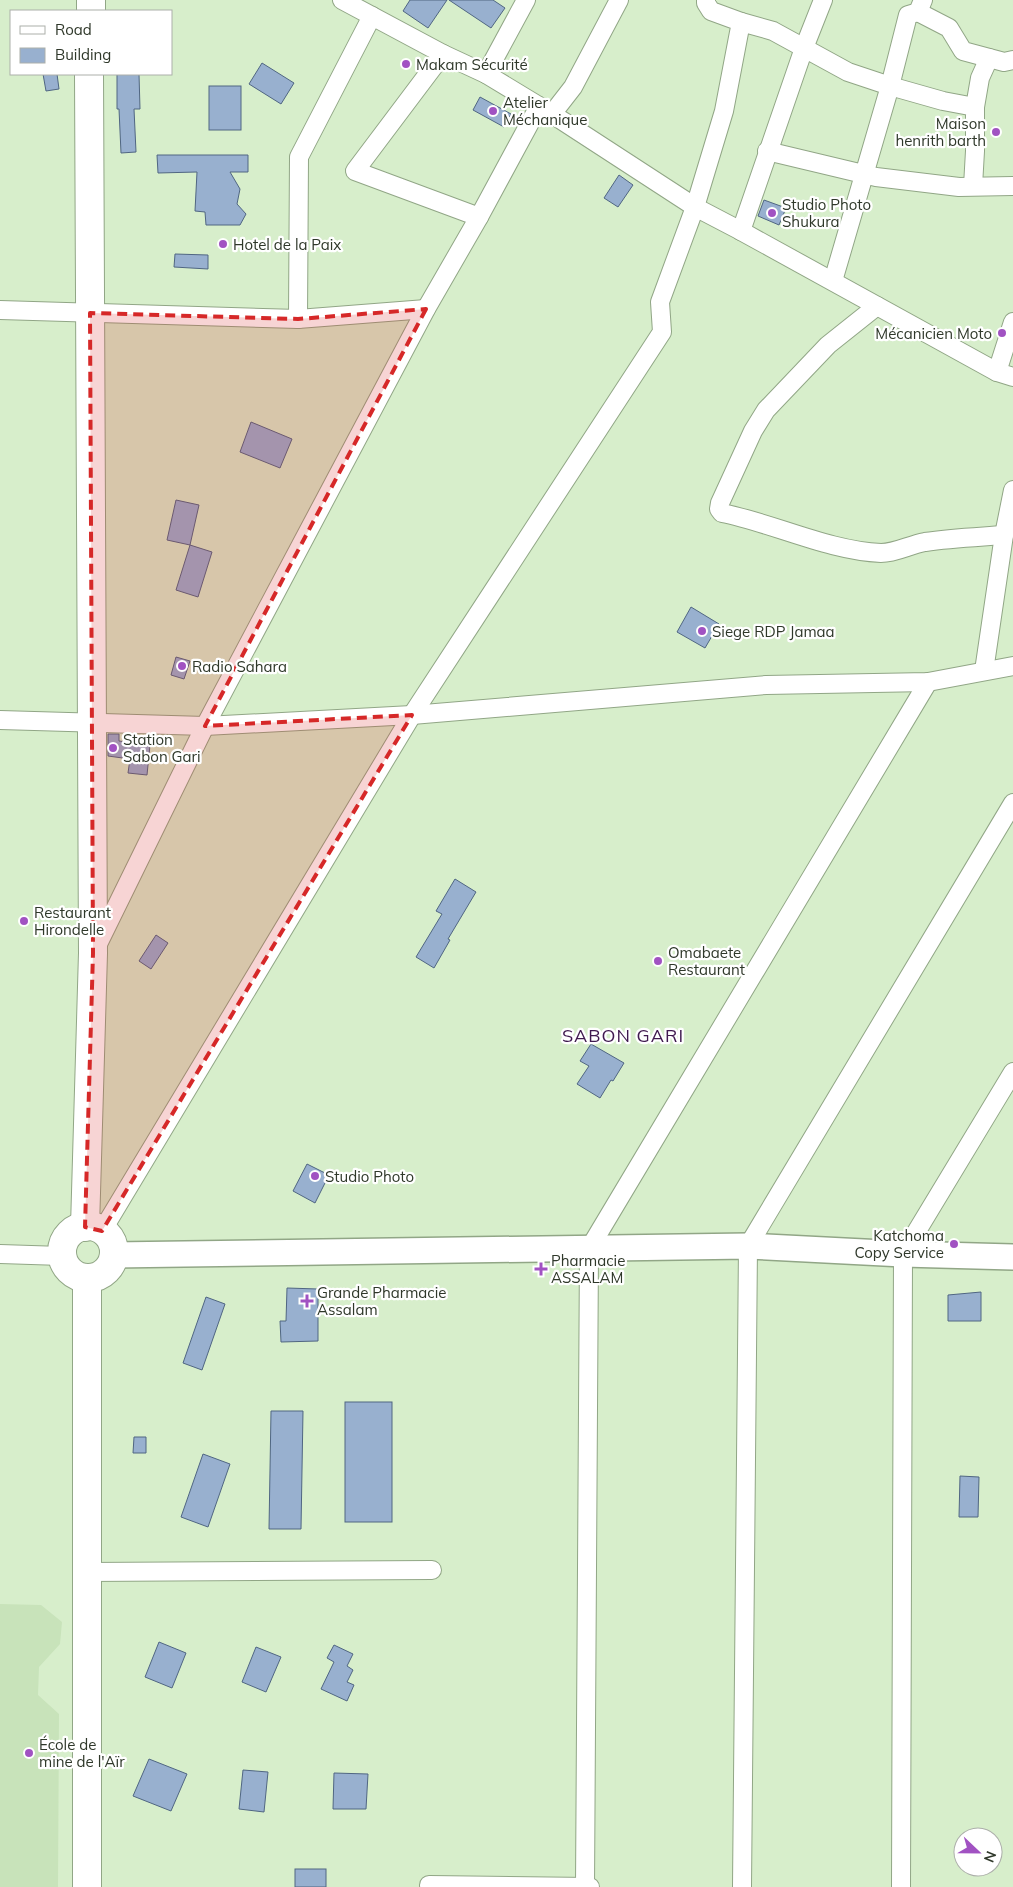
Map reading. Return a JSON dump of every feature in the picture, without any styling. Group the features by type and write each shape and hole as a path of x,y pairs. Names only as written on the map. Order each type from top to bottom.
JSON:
{"main road":[{"path":"90,75 93,953 100,1237 107,1269 102,1274 87,1278 73,1274 64,1263 62,1256 65,1240 77,1229 100,1237"},
{"path":"87,1278 87,1887"}],"street":[{"path":"344,0 443,54 486,74 546,110 695,207 741,230 1005,375 1013,322"},
{"path":"486,74 526,0"},
{"path":"93,953 204,726 426,309 546,110 573,87 619,0"},
{"path":"706,0 711,11 773,31 848,72 944,101 975,107"},
{"path":"741,230 804,48 817,2"},
{"path":"833,281 890,86 908,15 920,6 949,28 963,51 1004,62 1013,60"},
{"path":"298,319 299,157 372,16"},
{"path":"741,22 724,111 695,207 660,302 662,332 412,715 100,1237 421,1249 589,1249 748,1246 903,1254 1013,1257"},
{"path":"443,54 355,171 480,217"},
{"path":"972,186 975,151 975,107 980,78 988,58"},
{"path":"767,151 864,174 959,187 1013,186"},
{"path":"877,306 828,345 766,410 753,431 719,509 722,513 848,549 879,553 898,551 925,542 1004,535"},
{"path":"0,310 298,319 426,309"},
{"path":"984,671 1004,535 1013,490"},
{"path":"0,720 204,726 412,715 766,685 928,682 1013,666"},
{"path":"585,1887 589,1249 928,682"},
{"path":"742,1887 748,1246 1013,803"},
{"path":"901,1887 903,1254 1013,1072"},
{"path":"0,1254 62,1256"},
{"path":"86,1572 432,1570"},
{"path":"429,1885 590,1887"}],"highlighted area":[{"path":"426,309 205,726 412,715 102,1231 85,1227 93,953 90,313 298,319"}],"shaded area":[{"name":"École de mine de l'Aïr","path":"0,1604 41,1605 62,1622 60,1644 39,1667 38,1695 59,1714 58,1887 0,1887"}],"building":[{"path":"410,0 447,0 428,28 403,11"},
{"path":"449,0 493,0 505,8 491,28"},
{"path":"262,63 294,83 281,104 249,84"},
{"path":"43,75 57,75 59,89 46,91"},
{"path":"117,75 139,75 140,109 134,109 136,152 121,153 119,109 117,109"},
{"path":"209,86 241,86 241,130 209,130"},
{"path":"480,97 511,114 504,127 473,110"},
{"path":"157,155 248,155 248,172 230,172 240,189 237,204 246,214 240,225 206,225 205,212 195,211 197,172 158,173"},
{"path":"619,175 633,185 618,207 604,198"},
{"path":"764,200 786,208 779,225 758,216"},
{"path":"175,254 208,255 208,269 174,267"},
{"path":"251,422 292,439 280,468 240,452"},
{"path":"176,500 199,505 190,545 167,540"},
{"path":"190,545 212,552 198,597 176,590"},
{"path":"691,607 719,624 705,648 677,632"},
{"path":"176,657 190,661 184,679 171,675"},
{"path":"108,734 119,734 119,741 150,745 147,775 128,773 130,759 108,756"},
{"path":"455,879 476,892 448,939 450,940 434,968 416,957 442,914 436,911"},
{"path":"156,935 168,943 151,969 139,961"},
{"path":"591,1044 624,1063 600,1098 577,1084 589,1066 580,1061"},
{"path":"307,1164 329,1175 315,1203 293,1191"},
{"path":"287,1288 318,1289 318,1341 281,1342 280,1321 286,1321"},
{"path":"981,1292 981,1321 948,1321 948,1295"},
{"path":"206,1297 225,1304 202,1370 183,1363"},
{"path":"345,1402 392,1402 392,1522 345,1522"},
{"path":"271,1411 303,1411 301,1529 269,1529"},
{"path":"134,1437 146,1437 146,1453 133,1453"},
{"path":"203,1454 230,1464 208,1527 181,1517"},
{"path":"960,1476 979,1477 978,1517 959,1517"},
{"path":"159,1642 186,1653 172,1688 145,1677"},
{"path":"334,1645 353,1654 347,1666 353,1670 347,1682 354,1685 347,1701 321,1689 334,1662 327,1658"},
{"path":"256,1647 281,1657 266,1692 242,1682"},
{"path":"149,1759 187,1774 171,1811 133,1796"},
{"path":"243,1770 268,1772 264,1812 239,1809"},
{"path":"334,1773 368,1774 366,1809 333,1809"},
{"path":"295,1869 326,1869 326,1887 295,1887"}],"place":[{"name":"Makam Sécurité","path":"406,64"},
{"name":"Atelier Méchanique","path":"493,111"},
{"name":"Maison henrith barth","path":"996,132"},
{"name":"Studio Photo Shukura","path":"772,213"},
{"name":"Hotel de la Paix","path":"223,244"},
{"name":"Mécanicien Moto","path":"1002,333"},
{"name":"Siege RDP Jamaa","path":"702,631"},
{"name":"Radio Sahara","path":"182,666"},
{"name":"Station Sabon Gari","path":"113,748"},
{"name":"Restaurant Hirondelle","path":"24,921"},
{"name":"Omabaete Restaurant","path":"658,961"},
{"name":"Studio Photo","path":"315,1176"},
{"name":"Katchoma Copy Service","path":"954,1244"},
{"name":"Pharmacie ASSALAM","path":"541,1269"},
{"name":"Grande Pharmacie Assalam","path":"307,1301"},
{"name":"École de mine de l'Aïr","path":"29,1753"}],"district":[{"name":"SABON GARI","path":"623,1035"}]}
